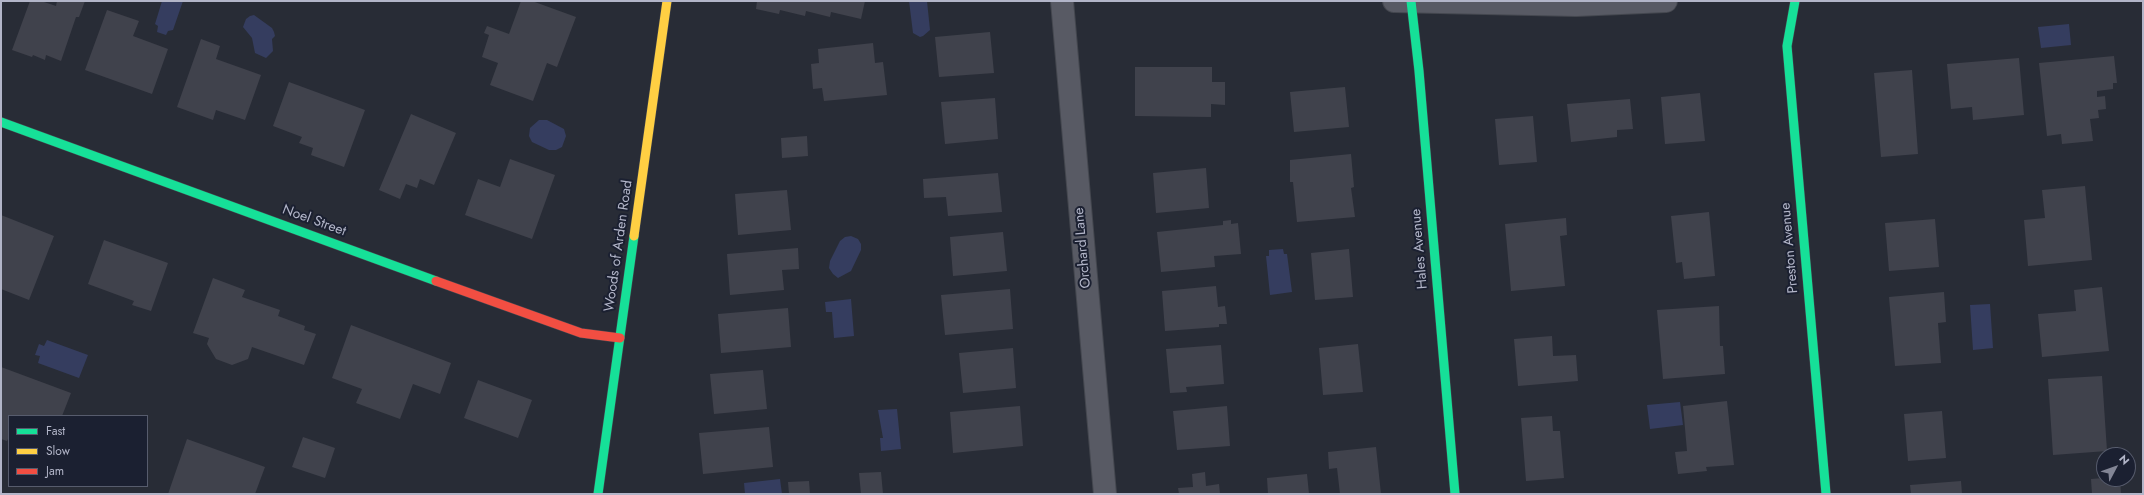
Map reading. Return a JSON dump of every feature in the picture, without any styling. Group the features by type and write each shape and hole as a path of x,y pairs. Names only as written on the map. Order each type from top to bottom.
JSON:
{"street":[{"name":"Woods of Arden Road","path":"598,494 667,1"},
{"name":"Orchard Lane","path":"1062,1 1105,494"},
{"path":"1406,1 1576,5 1666,1"},
{"name":"Hales Avenue","path":"1406,1 1419,72 1455,494"},
{"name":"Preston Avenue","path":"1795,1 1787,46 1826,494"},
{"name":"Noel Street","path":"1,122 569,329 620,338"}],"water":[{"path":"162,1 183,1 173,30 168,31 166,35 157,32 158,26 155,24"},
{"path":"909,1 927,1 930,30 923,36 920,37 913,33"},
{"path":"254,15 272,28 274,32 275,36 272,39 273,51 266,58 255,53 252,38 243,27 246,19"},
{"path":"2069,24 2071,45 2041,48 2038,27"},
{"path":"539,120 547,120 564,129 566,136 562,147 556,150 549,150 532,142 529,136 530,128"},
{"path":"851,236 858,239 861,244 861,250 851,271 838,278 829,268 830,261 840,241 845,237"},
{"path":"1283,249 1284,254 1287,254 1292,292 1270,295 1266,256 1269,256 1269,250"},
{"path":"851,299 854,336 834,338 832,312 826,312 825,302"},
{"path":"1990,304 1993,348 1973,350 1970,305"},
{"path":"47,340 88,355 79,378 38,363 40,356 35,355 39,344 44,346"},
{"path":"1680,402 1683,425 1650,429 1647,405"},
{"path":"897,409 901,449 881,451 880,438 883,438 878,410"},
{"path":"780,479 782,494 745,494 744,483"}],"building":[{"path":"30,1 41,1 56,6 57,1 85,1 79,17 76,17 61,61 46,55 45,60 33,55 32,57 12,50"},
{"path":"521,1 532,1 576,17 557,67 547,63 533,101 490,85 498,63 482,57 489,35 484,33 487,26 509,34"},
{"path":"757,1 865,1 861,19 831,12 830,17 806,11 805,16 780,10 779,14 756,9"},
{"path":"107,10 139,21 133,36 168,49 152,94 85,70"},
{"path":"990,32 994,73 939,77 935,37"},
{"path":"201,39 220,46 216,59 261,75 245,120 216,110 213,120 177,107"},
{"path":"873,43 875,63 883,62 887,95 824,101 822,88 813,89 811,64 819,63 818,49"},
{"path":"2114,56 2117,83 2113,83 2113,89 2097,91 2097,97 2105,96 2106,109 2098,110 2099,118 2090,119 2093,141 2062,144 2061,134 2047,136 2039,63"},
{"path":"2019,58 2024,115 1973,120 1972,107 1951,109 1947,64"},
{"path":"1135,67 1212,67 1212,82 1225,82 1225,105 1211,104 1211,117 1135,116"},
{"path":"1912,70 1918,154 1881,157 1874,73"},
{"path":"289,82 365,110 344,167 311,155 313,148 299,143 302,137 273,126"},
{"path":"1345,87 1349,127 1294,132 1290,92"},
{"path":"1700,93 1705,141 1665,144 1661,97"},
{"path":"995,98 998,139 945,144 941,102"},
{"path":"1630,99 1633,129 1617,130 1617,137 1571,142 1567,104"},
{"path":"411,114 456,133 434,185 420,179 417,188 406,184 400,199 379,190"},
{"path":"1533,116 1537,162 1499,165 1495,119"},
{"path":"807,136 808,156 782,158 781,138"},
{"path":"1351,154 1354,187 1351,188 1355,217 1297,222 1293,182 1290,182 1290,160"},
{"path":"510,159 555,175 532,239 465,215 478,179 500,187"},
{"path":"1206,168 1209,208 1156,213 1153,173"},
{"path":"998,173 1002,212 948,216 946,197 924,198 923,179"},
{"path":"2085,186 2092,260 2028,266 2024,220 2045,218 2042,190"},
{"path":"787,190 791,230 738,235 735,194"},
{"path":"1709,212 1715,276 1684,279 1682,262 1676,263 1671,216"},
{"path":"1,215 54,236 29,300 1,289"},
{"path":"1566,218 1567,235 1560,236 1565,286 1511,291 1505,224"},
{"path":"1935,219 1939,267 1889,271 1885,223"},
{"path":"1231,220 1231,224 1238,223 1241,254 1214,256 1215,267 1161,272 1157,232 1223,225 1223,221"},
{"path":"1003,232 1007,271 953,276 950,237"},
{"path":"104,240 168,263 151,311 132,305 134,301 88,284"},
{"path":"798,248 799,269 782,270 784,290 730,295 727,254"},
{"path":"1349,249 1353,297 1315,300 1311,253"},
{"path":"213,278 245,290 242,297 280,310 278,316 305,326 304,330 316,334 304,365 252,347 248,359 232,365 216,359 207,344 209,338 193,333"},
{"path":"1216,286 1218,307 1225,306 1227,324 1219,324 1219,327 1165,331 1162,291"},
{"path":"2102,287 2109,351 2042,357 2038,314 2076,311 2074,290"},
{"path":"1010,289 1013,329 945,335 941,295"},
{"path":"1944,292 1946,322 1938,323 1941,363 1895,366 1889,297"},
{"path":"1719,306 1720,346 1723,346 1725,374 1663,379 1657,310"},
{"path":"788,308 791,347 721,353 718,314"},
{"path":"351,325 451,363 440,394 413,384 400,419 356,403 362,389 332,378"},
{"path":"1552,336 1553,356 1576,355 1578,381 1518,386 1514,339"},
{"path":"1358,344 1363,392 1323,395 1319,348"},
{"path":"1221,345 1224,384 1186,387 1187,392 1170,393 1166,349"},
{"path":"1013,348 1016,388 963,393 959,353"},
{"path":"1,367 71,393 62,415 8,415 8,439 7,441 1,439"},
{"path":"763,370 767,409 714,414 710,374"},
{"path":"2102,376 2107,447 2096,447 2096,452 2053,455 2048,379"},
{"path":"478,380 532,400 518,438 464,418"},
{"path":"1727,401 1734,465 1706,467 1707,471 1678,474 1675,452 1687,451 1683,406"},
{"path":"1020,406 1023,446 953,453 950,412"},
{"path":"1227,406 1230,446 1177,450 1173,411"},
{"path":"1942,411 1946,458 1908,461 1904,414"},
{"path":"1552,416 1553,431 1560,431 1564,478 1526,481 1521,418"},
{"path":"769,427 773,467 703,474 699,433"},
{"path":"303,437 335,448 325,478 292,467"},
{"path":"187,439 265,467 255,494 168,494"},
{"path":"1376,447 1381,494 1340,494 1337,468 1329,469 1328,452"},
{"path":"881,472 883,494 861,494 859,473"},
{"path":"1205,472 1206,486 1219,484 1220,494 1179,494 1178,488 1193,487 1192,474"},
{"path":"1307,474 1309,494 1268,494 1267,478"},
{"path":"2091,479 2096,479 2096,487 2121,487 2121,494 2092,494"},
{"path":"809,481 810,494 789,494 788,482"},
{"path":"1961,481 1962,494 1911,494 1910,485"}],"traffic: fast":[{"path":"1411,1 1419,71 1455,494"},
{"path":"1795,1 1787,46 1826,494"},
{"path":"1,122 436,281"},
{"path":"598,494 634,236"}],"traffic: slow":[{"path":"634,236 667,1"}],"traffic: jam":[{"path":"436,281 581,333 620,338"}]}
